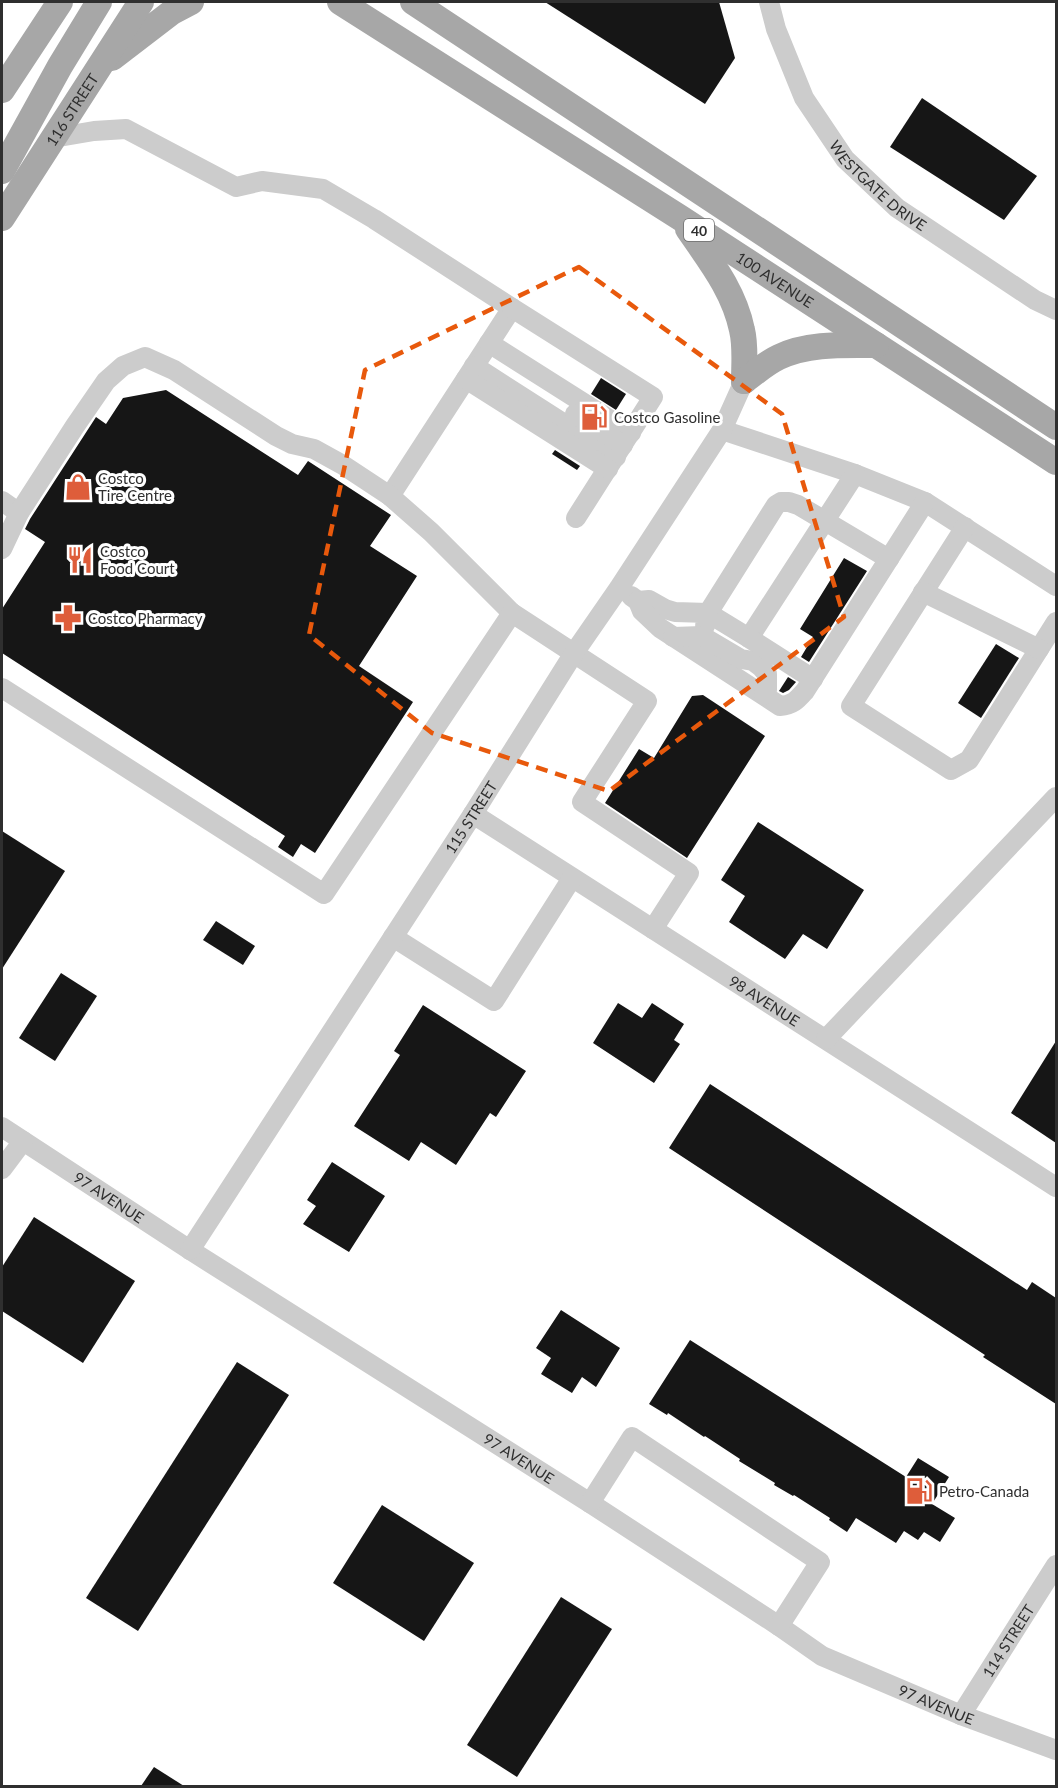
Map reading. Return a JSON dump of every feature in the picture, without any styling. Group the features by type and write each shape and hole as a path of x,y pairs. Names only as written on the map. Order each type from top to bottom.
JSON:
{"main road":[{"path":"42,27 47,2"},
{"path":"2,90 60,2"},
{"path":"2,171 60,66 99,2"},
{"name":"116 STREET","path":"2,218 141,2"},
{"path":"93,74 171,12 191,2"},
{"name":"100 AVENUE","path":"340,2 679,217 1056,462"},
{"name":"40","path":"413,2 1056,427"},
{"path":"423,2 448,24"},
{"path":"679,217 723,278 735,305 743,332 744,381"},
{"path":"744,381 780,356 802,349 835,345 876,345"}],"street":[{"name":"WESTGATE DRIVE","path":"769,2 776,29 804,98 844,159 897,208 1035,300 1056,310"},
{"path":"53,138 94,131 126,129 236,187 262,181 323,189 374,219 486,349 623,445"},
{"path":"486,349 653,397 576,518"},
{"path":"486,349 623,445"},
{"path":"486,349 623,445"},
{"path":"390,496 486,349"},
{"path":"2,549 19,513 106,381 123,366 145,357 174,370 276,436 292,444 314,449 343,465 390,496 431,532 512,613 647,701 582,802 689,873 653,929"},
{"name":"115 STREET","path":"190,1250 473,814 574,653 722,430 744,381"},
{"path":"722,430 855,474 925,501 1056,586"},
{"path":"749,639 855,474"},
{"path":"2,501 19,513"},
{"path":"638,600 642,611 660,628 780,706 789,705 796,701 813,679 925,501"},
{"path":"702,636 708,613 776,505 781,502 798,505 889,559"},
{"path":"965,527 851,706 951,770 969,760 1056,622"},
{"path":"619,588 638,600 649,600 675,612 708,613 813,679"},
{"path":"923,592 1039,649"},
{"path":"2,688 324,894 512,613"},
{"path":"674,636 702,636 741,659 753,661 767,674 767,690 764,695"},
{"path":"826,1040 1056,797"},
{"name":"98 AVENUE","path":"473,814 1056,1187"},
{"path":"393,936 494,1001 572,878"},
{"name":"97 AVENUE","path":"2,1127 190,1250 590,1503 822,1656 961,1715 1056,1750"},
{"path":"2,1169 23,1141"},
{"path":"590,1503 632,1437 820,1562 779,1626"},
{"name":"114 STREET","path":"961,1715 1056,1565"}],"highlighted area":[{"path":"579,267 782,414 844,617 609,791 432,733 309,635 365,370"}],"building":[{"path":"545,2 719,2 735,58 705,104"},
{"path":"922,98 1037,176 1004,220 890,147"},
{"path":"601,378 626,394 616,410 591,394"},
{"path":"166,390 298,475 308,461 391,515 370,546 417,576 359,666 413,702 315,853 301,844 293,857 278,847 285,836 2,653 2,609 45,542 25,529 30,519 96,417 106,424 123,398"},
{"path":"555,450 580,466 577,470 552,454"},
{"path":"844,558 867,571 809,662 801,657 813,637 800,629"},
{"path":"996,644 1019,658 981,718 958,703"},
{"path":"788,677 796,682 783,693 779,691"},
{"path":"703,695 765,736 687,858 605,803 639,749 654,758 692,696"},
{"path":"758,822 864,890 827,949 803,934 785,959 729,922 745,896 721,880"},
{"path":"2,831 65,871 2,969"},
{"path":"216,921 255,946 243,965 203,940"},
{"path":"61,973 97,996 55,1061 19,1038"},
{"path":"618,1003 642,1018 652,1003 684,1024 674,1040 680,1044 654,1083 593,1043"},
{"path":"423,1005 526,1071 496,1117 490,1113 456,1165 421,1142 409,1161 354,1126 400,1055 394,1051"},
{"path":"1056,1041 1056,1143 1011,1113"},
{"path":"710,1084 1027,1290 1032,1282 1056,1298 1056,1404 669,1148"},
{"path":"332,1162 385,1196 349,1252 303,1224 316,1206 307,1200"},
{"path":"34,1217 135,1281 83,1363 2,1311 2,1267"},
{"path":"561,1310 620,1348 596,1387 582,1377 572,1393 541,1374 551,1358 536,1348"},
{"path":"690,1340 906,1477 918,1458 949,1477 932,1504 955,1518 940,1542 924,1532 918,1540 904,1531 896,1543 856,1518 847,1532 829,1520 830,1518 774,1485 775,1483 739,1461 740,1459 705,1436 649,1404"},
{"path":"237,1362 289,1395 138,1631 86,1598"},
{"path":"382,1505 474,1563 424,1641 333,1583"},
{"path":"561,1597 612,1629 517,1777 467,1745"},
{"path":"154,1767 184,1786 141,1786"}],"place":[{"name":"Costco Gasoline","path":"594,417"},
{"name":"Costco Tire Centre","path":"78,487"},
{"name":"Costco Food Court","path":"80,560"},
{"name":"Costco Pharmacy","path":"68,618"},
{"name":"Petro-Canada","path":"919,1491"}]}
